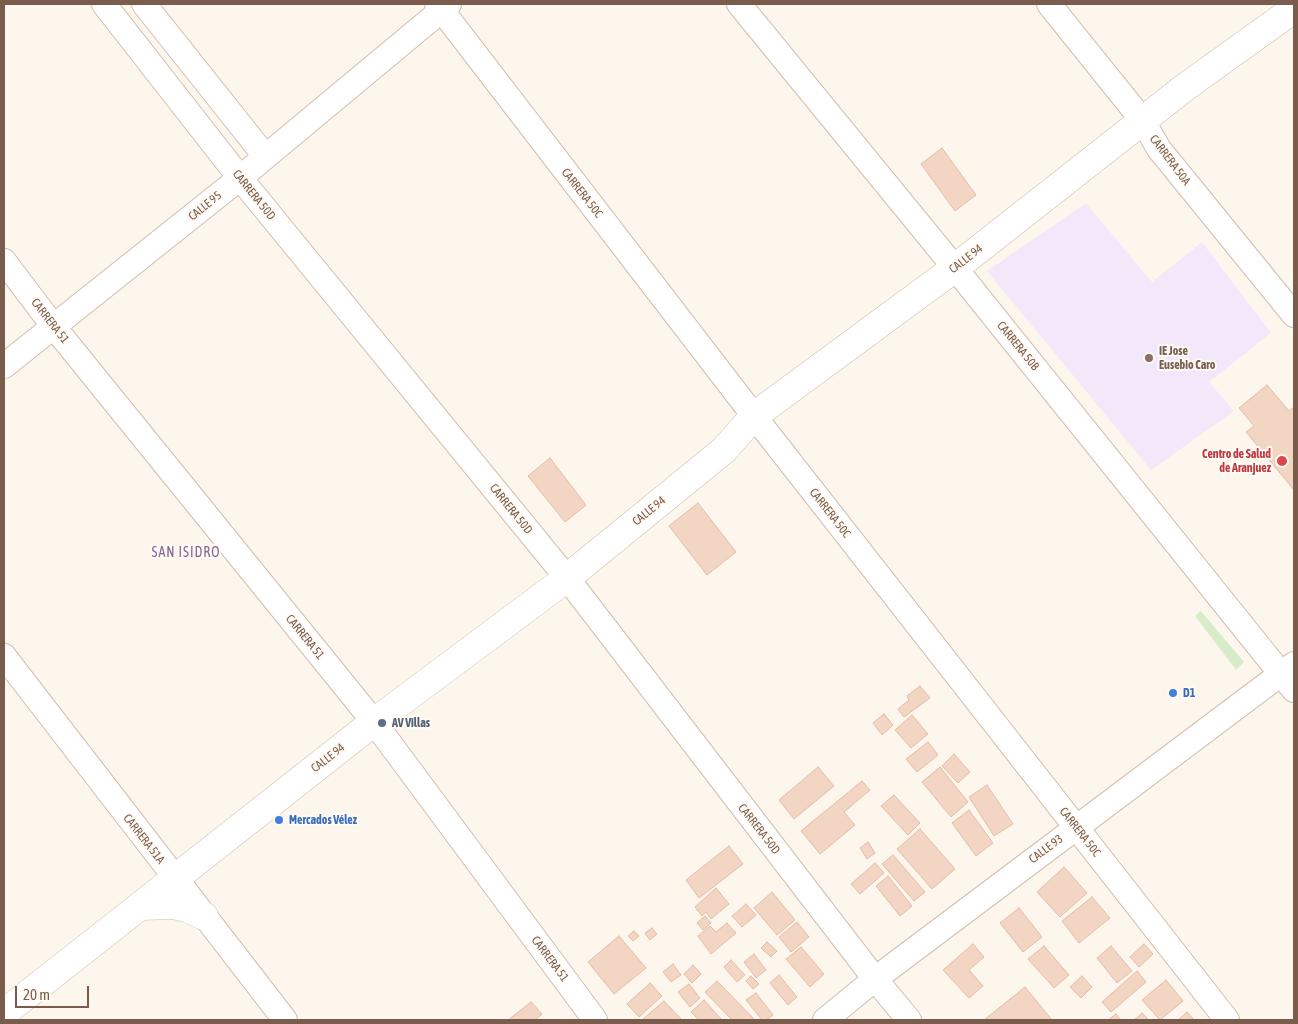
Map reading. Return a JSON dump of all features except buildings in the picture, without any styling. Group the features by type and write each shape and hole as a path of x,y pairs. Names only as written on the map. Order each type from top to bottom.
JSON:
{"street":[{"name":"CARRERA 50D","path":"104,4 240,178 567,578 874,979 909,1020"},
{"path":"144,4 265,156"},
{"name":"CARRERA 50B","path":"739,4 1290,676"},
{"name":"CARRERA 50A","path":"1049,4 1143,121 1159,149 1294,315"},
{"name":"CALLE 95","path":"4,366 240,178 442,6"},
{"name":"CARRERA 50C","path":"442,6 754,416 1227,1020"},
{"name":"CALLE 94","path":"4,1013 374,722 567,578 724,450 754,416 956,268 1184,88 1294,9"},
{"name":"CARRERA 51","path":"4,261 54,327 374,722 595,1020"},
{"name":"CARRERA 51A","path":"4,656 285,1020"},
{"name":"CALLE 93","path":"826,1020 874,979 1076,826 1290,676"},
{"path":"141,906 174,905 187,908 204,916"}],"shaded area":[{"name":"IE Jose Eusebio Caro","path":"1086,203 1152,282 1202,242 1271,333 1209,382 1234,411 1151,470 987,271"}],"green space":[{"path":"1201,611 1244,662 1236,670 1195,616"}],"place":[{"name":"IE Jose Eusebio Caro","path":"1149,358"},
{"name":"Centro de Salud de Aranjuez","path":"1282,461"},
{"name":"D1","path":"1173,693"},
{"name":"AV Villas","path":"382,723"},
{"name":"Mercados Vélez","path":"279,820"}],"district":[{"name":"SAN ISIDRO","path":"186,553"}]}
